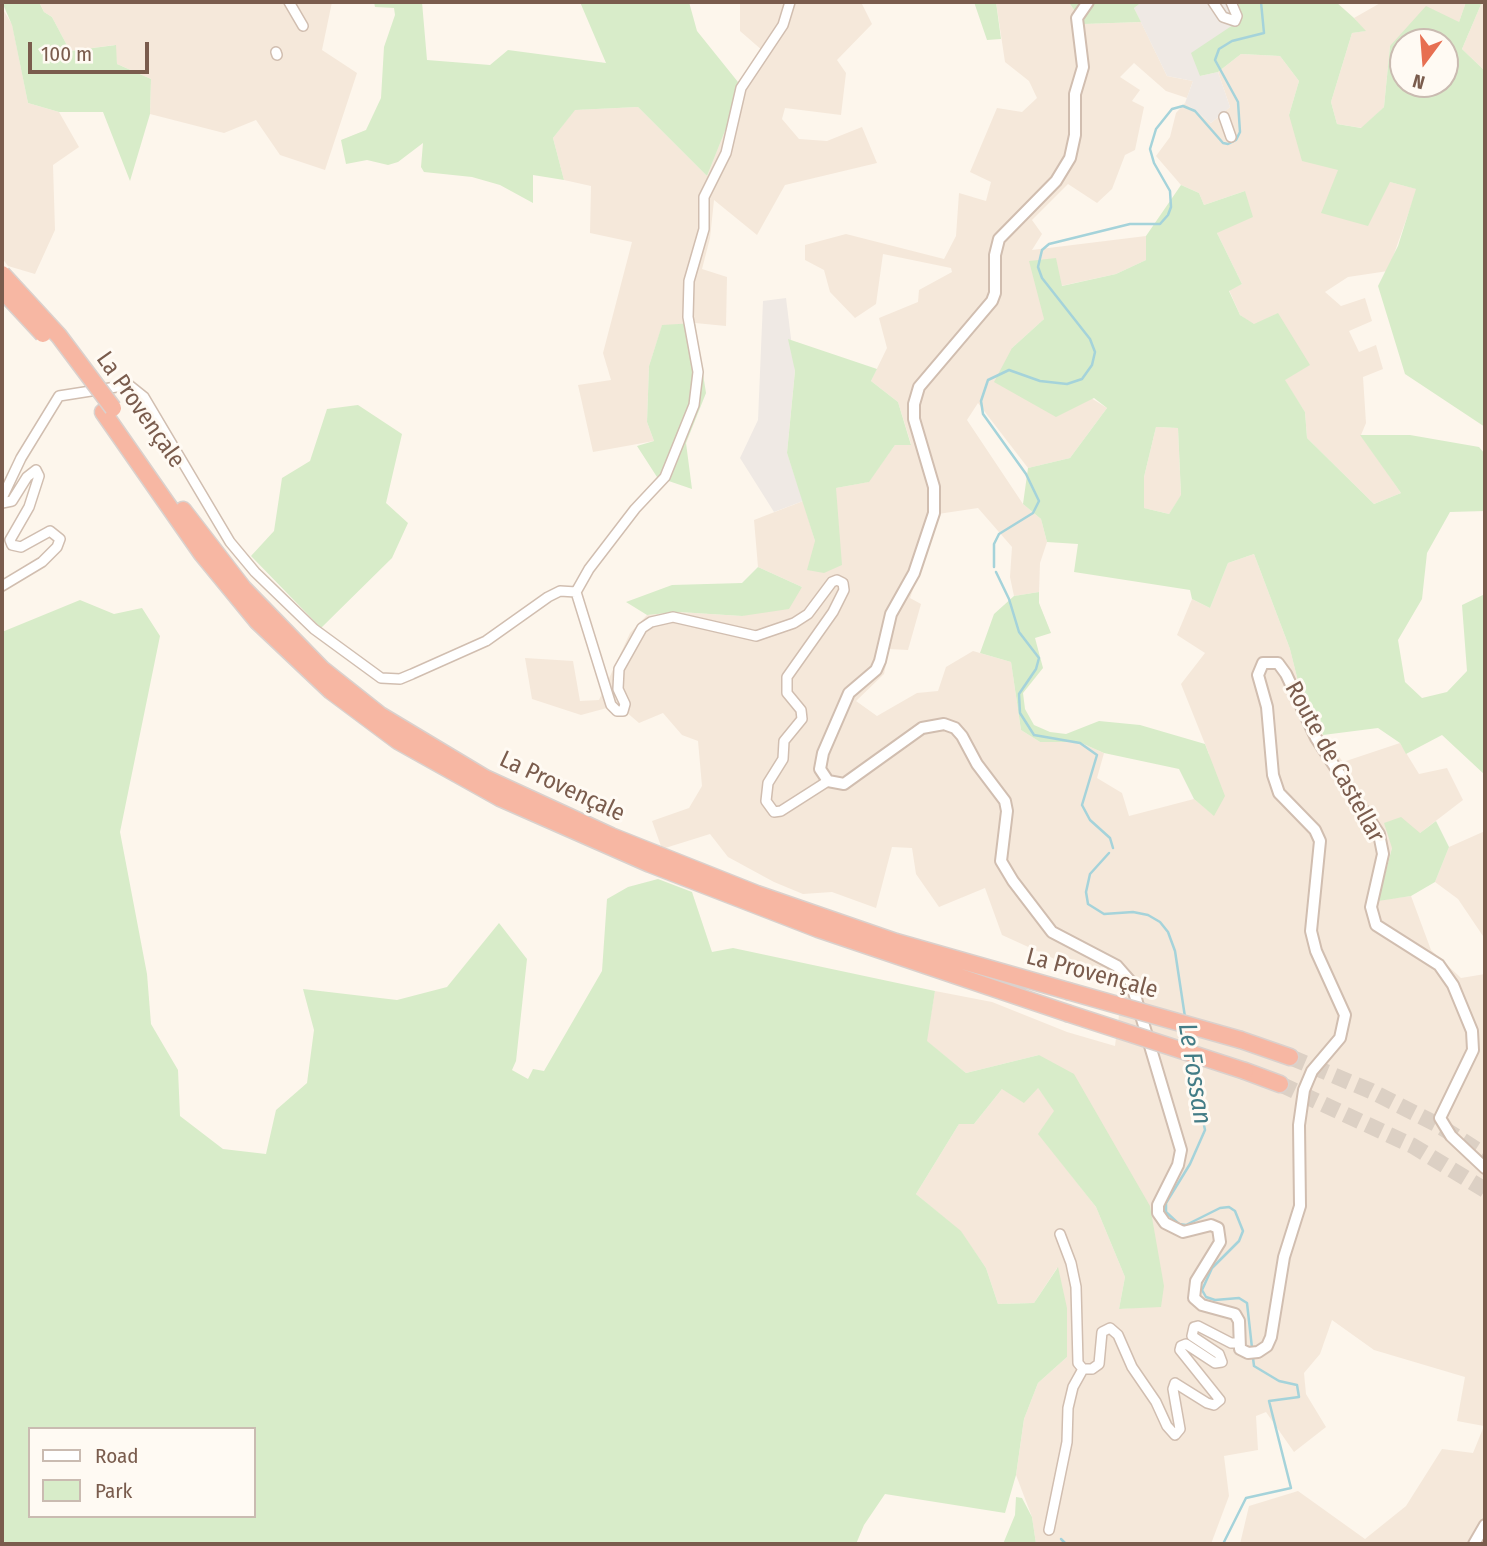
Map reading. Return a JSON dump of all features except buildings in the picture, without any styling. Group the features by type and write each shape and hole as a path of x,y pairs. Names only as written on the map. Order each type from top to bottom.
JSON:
{"highway":[{"name":"La Provençale","path":"2,274 59,336 108,410"},
{"name":"La Provençale","path":"2,290 108,410 243,588 322,668 380,715 456,762 651,859 1067,1013 1280,1084"},
{"name":"La Provençale","path":"804,917 1241,1040 1290,1057"}],"street":[{"path":"289,2 303,26"},
{"path":"790,2 783,25 741,88 726,153 704,197 701,246 689,293 688,324 698,372 694,405 665,477 635,509 589,569 576,592 592,651 611,705 623,711 625,704 618,689 619,668 642,628 650,622 673,617 756,636 794,623 808,614 832,582 837,580 843,583 844,590 833,612 787,677 787,693 801,710 802,719 784,741 783,759 768,783 766,801 775,812 781,811 828,781 820,769 823,753 849,693 870,676 880,661 891,614 914,573 934,513 934,487 916,431 914,404 925,379 992,301 995,293 995,255 999,239 1056,181 1070,158 1075,135 1075,94 1083,67 1077,18 1088,2"},
{"path":"1213,2 1223,17 1235,21 1237,16 1231,2"},
{"path":"1224,117 1231,136"},
{"path":"2,586 42,562 57,547 60,539 50,531 20,547 12,545 10,540 29,508 39,476 36,470 27,477 12,501 2,501 21,458 59,396 129,385 144,397 230,542 256,572 314,629 381,678 400,679 412,674 486,641 560,591 576,592"},
{"name":"Route de Castellar","path":"828,781 844,784 855,779 922,728 944,724 962,736 977,764 1005,801 1007,811 1001,861 1013,881 1052,932 1117,966 1131,982 1181,1150 1178,1165 1158,1205 1158,1213 1165,1223 1183,1232 1211,1225 1218,1228 1220,1242 1196,1281 1194,1298 1202,1305 1234,1314 1239,1321 1239,1343 1243,1352 1253,1353 1267,1346 1272,1337 1284,1257 1298,1213 1299,1125 1304,1090 1312,1072 1340,1038 1345,1015 1316,951 1311,931 1320,841 1315,830 1279,793 1273,775 1267,707 1258,675 1260,666 1267,661 1275,662 1283,668 1316,738 1377,829 1383,854 1371,907 1376,925 1429,956 1453,985 1472,1031 1473,1050 1440,1118 1451,1136 1485,1168"},
{"path":"1060,1234 1071,1263 1076,1287 1078,1363 1083,1368 1091,1369 1099,1364 1102,1332 1110,1328 1118,1335 1132,1367 1175,1435 1180,1430 1173,1389 1175,1383 1207,1403 1214,1405 1220,1400 1180,1350 1186,1343 1215,1363 1222,1362 1219,1354 1192,1336 1194,1327 1198,1326 1231,1343 1239,1343"},
{"path":"1049,1530 1067,1442 1068,1408 1073,1387 1083,1368"},
{"path":"1474,1544 1485,1525"}],"shaded area":[{"path":"39,2 332,2 322,50 357,73 325,170 280,155 256,120 224,133 150,114 151,79 117,64 115,45 70,51 52,17 44,12"},
{"path":"740,2 861,2 872,24 837,60 846,73 841,115 785,108 782,119 799,139 827,141 862,127 877,163 785,185 757,235 714,200 710,238 702,269 727,277 726,326 695,323 662,326 649,366 647,422 654,441 593,452 578,385 611,380 603,353 632,242 590,233 591,186 564,180 553,138 574,110 638,107 707,176 727,126 738,82 763,51 740,31"},
{"path":"996,2 1070,4 1084,24 1141,22 1167,76 1193,81 1187,98 1166,91 1134,63 1120,77 1140,90 1132,101 1144,107 1135,150 1125,155 1112,189 1097,203 1068,184 1032,220 1042,234 1032,250 1146,236 1146,260 1116,274 1061,286 1044,319 1012,348 1107,408 1070,458 1028,468 978,403 967,420 1023,504 1041,519 1047,542 1040,563 1039,592 1014,596 1010,577 1012,547 978,508 938,514 910,598 921,604 908,650 889,649 884,674 856,701 877,716 917,693 938,691 946,667 973,651 1011,662 1021,730 1040,742 1079,742 1104,753 1097,778 1122,793 1129,816 1194,799 1214,815 1209,754 1181,684 1205,653 1177,635 1192,599 1210,608 1228,563 1254,554 1290,649 1299,685 1323,735 1343,762 1400,743 1419,774 1447,768 1463,800 1420,833 1392,848 1378,900 1411,896 1431,950 1461,978 1485,974 1485,1544 1240,1544 1249,1506 1298,1491 1365,1539 1406,1506 1442,1449 1473,1453 1484,1426 1457,1421 1465,1377 1374,1350 1332,1320 1320,1354 1304,1373 1306,1394 1326,1427 1294,1452 1266,1412 1256,1416 1258,1450 1224,1456 1229,1496 1211,1544 1036,1544 1032,1517 1016,1475 1024,1419 1038,1383 1067,1357 1057,1268 1034,1303 998,1304 986,1268 961,1232 916,1194 959,1124 974,1124 1002,1089 1038,1088 1055,1111 1039,1134 1096,1207 1125,1277 1119,1309 1161,1306 1039,1055 966,1073 926,1041 935,991 992,1002 1067,1032 1115,1046 1123,984 1070,966 1002,935 985,888 939,907 916,874 912,848 892,847 876,908 832,892 803,894 774,882 728,857 710,834 662,849 652,821 689,808 702,786 698,741 682,735 663,713 639,723 618,705 581,715 532,699 525,658 573,661 580,701 599,700 630,633 647,615 679,612 742,616 802,587 758,567 754,520 803,501 815,541 836,488 868,482 895,445 911,444 898,402 871,381 887,348 879,318 918,302 919,290 952,272 951,268 883,254 876,304 855,318 830,292 824,270 805,260 805,245 846,234 944,259 956,236 959,193 986,201 991,182 970,172 997,108 1022,112 1037,98 1029,81 1005,62"},
{"path":"1142,2 1238,2 1242,19 1200,76 1218,72 1230,107 1211,123 1185,103 1193,81 1167,76 1134,8"},
{"path":"1382,2 1466,2 1459,22 1442,28 1389,28 1384,107 1362,128 1337,124 1331,102 1352,33 1365,31 1354,18"},
{"path":"1482,2 1485,2 1485,71 1462,49"},
{"path":"2,8 12,24 28,103 59,112 79,147 53,165 55,230 35,274 8,266 2,258"},
{"path":"1241,54 1280,56 1299,81 1289,115 1390,182 1417,189 1388,271 1348,277 1325,292 1341,306 1365,298 1372,321 1349,331 1359,352 1376,345 1383,369 1363,377 1366,423 1361,435 1401,493 1374,504 1307,438 1305,412 1284,380 1309,365 1240,315 1229,290 1242,284 1217,233 1245,191 1204,205 1199,193 1181,185 1156,156 1170,137 1176,113 1185,103 1211,123 1230,107 1218,72"},
{"path":"786,298 795,371 787,453 803,501 774,512 740,458 758,420 763,301"},
{"path":"1156,427 1178,428 1181,496 1169,514 1144,508 1144,477"},
{"path":"1485,831 1485,939 1458,899 1435,882 1449,847"}],"green space":[{"path":"2,2 39,2 44,12 52,17 70,51 116,45 117,64 151,79 150,114 130,181 103,112 59,112 28,103 12,25"},
{"path":"374,2 422,2 427,60 490,65 508,50 606,63 580,2 689,2 697,31 738,82 727,126 707,176 638,107 575,110 553,138 564,180 533,175 533,203 500,185 472,177 424,172 421,167 423,143 398,162 388,165 367,160 346,164 341,140 366,130 381,98 384,47 395,15 394,8 375,7"},
{"path":"974,2 996,2 1001,39 987,40"},
{"path":"1060,2 1142,2 1134,8 1141,22 1084,24 1070,4"},
{"path":"1238,2 1336,2 1366,31 1352,33 1331,102 1337,124 1361,128 1384,107 1389,56 1389,98 1459,98 1459,28 1406,28 1426,6 1459,22 1466,2 1482,2 1462,49 1485,71 1485,427 1405,374 1378,286 1398,246 1416,189 1390,182 1368,226 1321,213 1338,170 1302,161 1289,115 1299,81 1280,56 1241,54 1218,72 1200,76 1191,53 1242,19"},
{"path":"1181,185 1199,193 1204,205 1245,191 1253,217 1217,233 1242,284 1229,291 1240,315 1254,324 1278,313 1310,365 1285,380 1305,412 1307,438 1374,504 1401,493 1360,435 1410,435 1479,447 1485,454 1485,511 1450,512 1427,553 1422,599 1398,640 1405,682 1422,698 1447,692 1467,671 1462,605 1485,594 1485,775 1442,735 1406,754 1400,743 1378,728 1323,735 1299,685 1290,649 1254,554 1228,563 1210,608 1192,599 1190,590 1074,572 1078,544 1047,542 1041,519 1023,504 1028,468 1070,458 1107,408 1094,398 1056,417 994,382 1012,348 1044,319 1029,261 1056,258 1062,286 1116,274 1146,260 1146,236","holes":["1156,427 1178,428 1181,495 1169,514 1144,508 1144,477"]},
{"path":"695,323 706,393 686,443 692,489 657,477 637,446 654,441 647,422 649,366 662,325"},
{"path":"788,339 877,369 871,381 898,402 911,445 895,445 869,482 836,488 842,565 824,573 807,570 815,541 787,453 795,371"},
{"path":"358,405 402,434 386,503 408,523 392,558 321,628 251,556 274,531 282,478 310,461 327,409"},
{"path":"758,567 802,587 789,609 742,616 679,612 647,615 626,602 672,585 742,583"},
{"path":"1039,592 1039,603 1051,633 1035,638 1043,668 1023,693 1025,709 1034,725 1050,732 1066,734 1099,721 1140,725 1205,744 1225,796 1214,816 1194,799 1179,769 1104,753 1079,742 1040,742 1021,730 1011,662 980,653 994,614 1014,596"},
{"path":"80,600 114,614 142,608 160,636 120,832 147,974 151,1024 178,1070 180,1116 223,1149 266,1154 276,1110 307,1083 314,1030 303,989 397,1000 447,987 499,923 527,959 516,1061 512,1070 528,1079 533,1069 544,1071 602,971 607,899 628,887 658,879 692,892 712,952 733,948 935,991 927,1041 966,1073 1039,1055 1074,1074 1150,1206 1164,1286 1161,1307 1119,1309 1125,1277 1096,1207 1038,1134 1054,1111 1038,1088 1024,1103 1002,1089 974,1124 959,1124 916,1194 961,1231 986,1268 998,1304 1034,1303 1058,1267 1067,1308 1067,1357 1038,1383 1024,1419 1016,1475 1005,1513 885,1494 864,1525 856,1544 2,1544 2,632"},
{"path":"1401,817 1420,833 1436,821 1449,847 1435,882 1411,896 1378,901 1392,848 1384,823"},
{"path":"1016,1497 1022,1498 1032,1517 1036,1544 1003,1544 1015,1515"}],"waterway":[{"name":"Le Fossan","path":"994,567 994,544 999,534 1033,513 1039,501 1026,474 983,414 981,401 988,380 1009,370 1040,381 1067,384 1082,379 1092,365 1095,352 1090,339 1042,278 1038,267 1042,250 1049,244 1130,224 1160,224 1171,207 1170,191 1154,163 1150,149 1156,129 1172,109 1183,106 1195,111 1223,143 1236,140 1240,132 1238,102 1215,60 1219,49 1232,41 1264,33 1261,2"},
{"name":"Le Fossan","path":"996,572 1009,599 1019,632 1039,658 1036,669 1019,694 1020,713 1034,735 1080,743 1097,755 1082,805 1090,820 1110,838 1113,848"},
{"name":"Le Fossan","path":"1109,853 1090,874 1086,892 1088,904 1104,914 1133,912 1148,915 1160,922 1168,932 1175,951 1185,1017"},
{"name":"Le Fossan","path":"1187,1031 1188,1045"},
{"name":"Le Fossan","path":"1190,1058 1205,1130 1190,1164 1166,1203 1166,1212 1179,1224 1186,1225 1220,1208 1229,1207 1235,1211 1243,1231 1239,1241 1212,1268 1202,1290 1206,1297 1215,1300 1239,1298 1247,1303 1252,1348"},
{"name":"Le Fossan","path":"1223,1544 1246,1498 1291,1488 1269,1401 1299,1397 1297,1385 1279,1381 1254,1366 1253,1358"},
{"path":"1061,1539 1066,1544"}],"tunnel":[{"path":"1290,1057 1371,1091 1438,1125 1485,1155"},
{"path":"1280,1084 1413,1146 1485,1190"}]}
